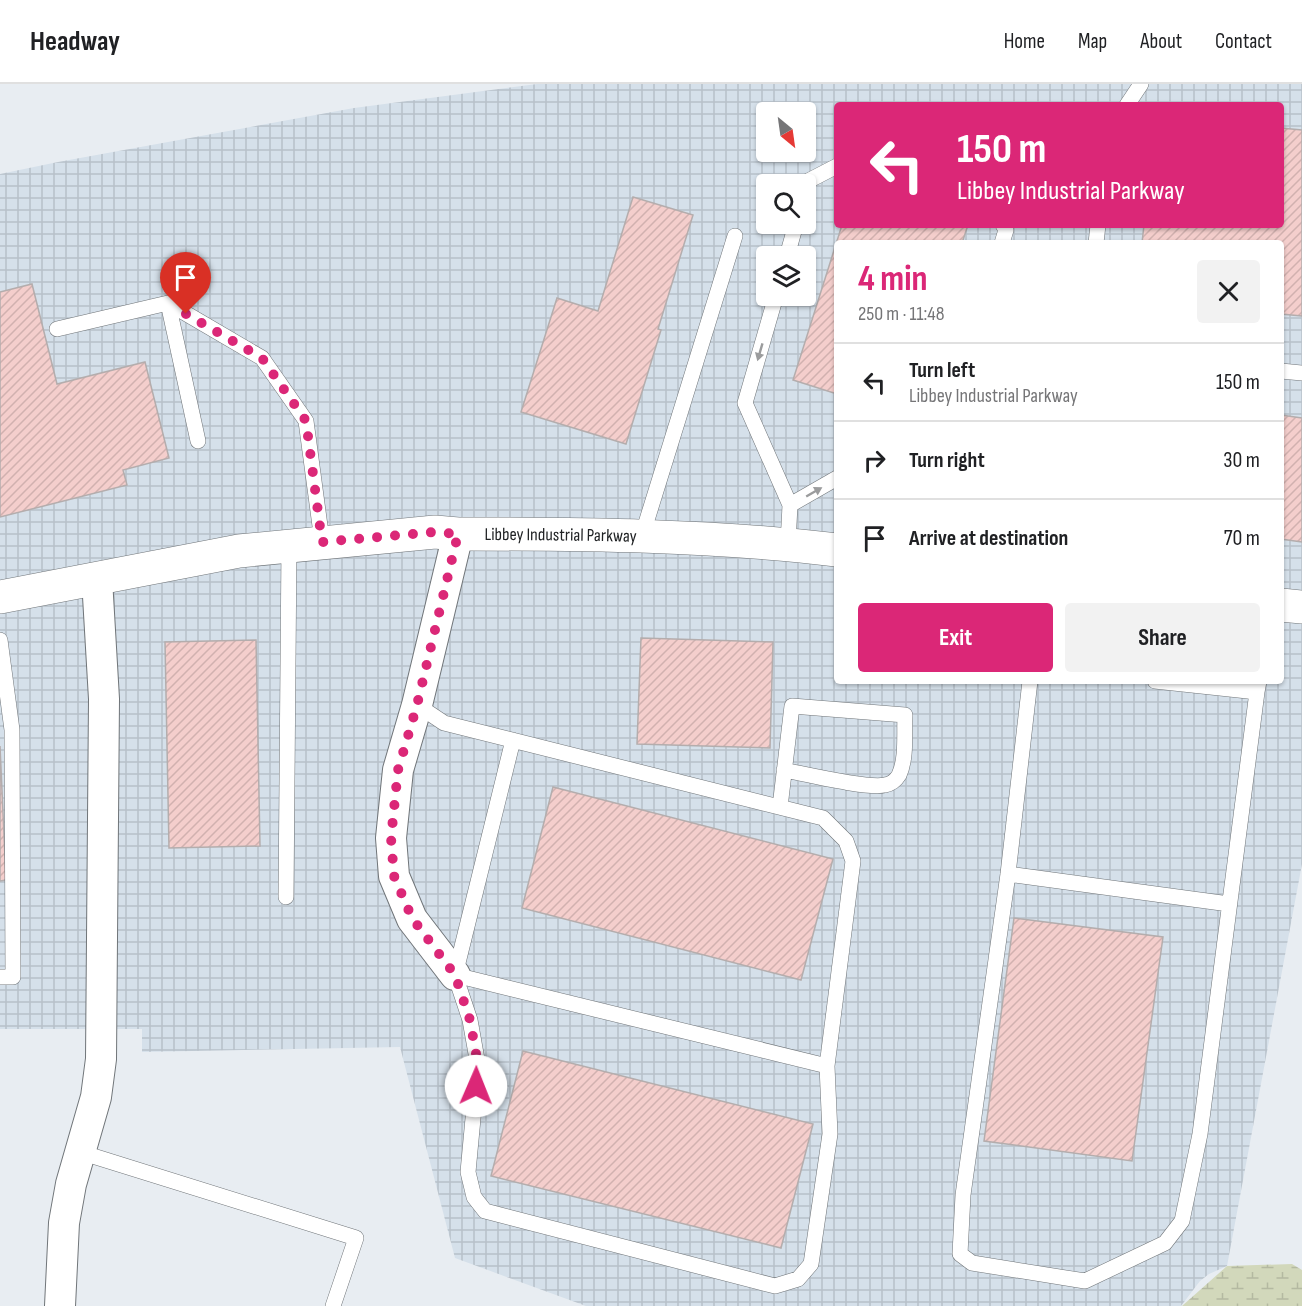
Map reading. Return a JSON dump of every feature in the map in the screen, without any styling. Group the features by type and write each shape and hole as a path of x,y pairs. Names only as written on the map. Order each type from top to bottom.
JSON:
{"street":[{"name":"Libbey Industrial Parkway","path":"0,597 239,551 435,532 642,536 788,544 834,550"},
{"path":"455,975 412,918 394,876 391,838 398,770 417,705 458,534"},
{"path":"60,1306 64,1223 71,1184 96,1097 101,1059 104,699 98,579"},
{"path":"1284,604 1302,607"}],"lane":[{"path":"1129,102 1141,84"},
{"path":"816,177 834,168"},
{"path":"642,536 735,236"},
{"path":"168,303 198,441"},
{"path":"57,329 168,303 262,358 306,421 322,542"},
{"path":"773,306 745,403 790,506 788,544"},
{"path":"1284,371 1302,373"},
{"path":"790,506 834,480"},
{"path":"286,897 289,546"},
{"path":"0,640 2,680 12,730 13,977 0,977"},
{"path":"1030,684 1008,874 963,1195 960,1254 972,1263 1085,1281 1165,1243 1182,1221 1200,1134 1258,686 1217,684"},
{"path":"417,705 444,723 513,740 823,818 846,840 853,861 827,1066 830,1134 811,1264 798,1279 775,1286 485,1211 474,1197 468,1172 478,1065 470,1020 455,975 513,740"},
{"path":"780,807 784,770 792,706 905,715 902,765 893,783 883,786 867,785 784,770"},
{"path":"1008,874 1229,904"},
{"path":"455,975 827,1066"},
{"path":"80,1152 356,1238 333,1306"}],"shaded area":[{"path":"537,84 1302,84 1302,864 1227,1266 1200,1281 1181,1306 586,1306 455,1258 400,1047 142,1052 142,1029 0,1029 0,174 354,108"}],"green space":[{"path":"1292,1264 1302,1270 1302,1306 1182,1306 1227,1266"}],"building":[{"path":"1284,128 1302,130 1302,316 1284,314 1284,240 1142,240 1144,228 1284,228"},
{"path":"633,197 693,215 626,444 521,412 557,298 598,311"},
{"path":"841,228 967,228 963,240 837,240"},
{"path":"834,250 834,393 793,380"},
{"path":"32,284 57,384 145,362 169,458 123,470 127,485 0,517 0,292"},
{"path":"1284,415 1302,418 1302,542 1284,539"},
{"path":"641,638 773,642 770,748 637,744"},
{"path":"256,640 260,846 169,848 165,642"},
{"path":"0,746 6,880 0,881"},
{"path":"553,787 833,859 801,980 522,908"},
{"path":"1014,918 1163,937 1132,1161 984,1141"},
{"path":"523,1051 813,1124 781,1248 491,1176"}],"route":[{"path":"186,314 262,358 306,421 322,542 435,532 458,534 417,705 398,770 391,838 394,876 412,918 455,975 470,1020 478,1065 476,1086"}]}
